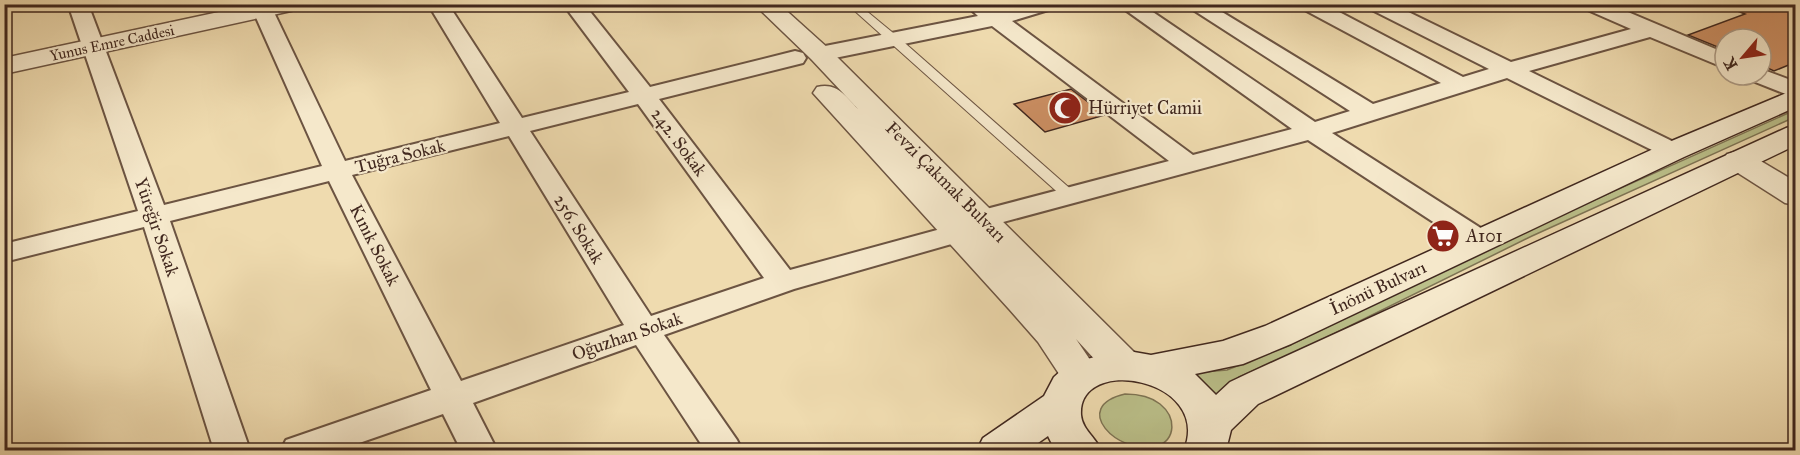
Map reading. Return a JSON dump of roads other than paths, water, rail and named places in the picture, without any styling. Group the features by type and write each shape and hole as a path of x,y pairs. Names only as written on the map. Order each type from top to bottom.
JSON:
{"main road":[{"name":"Yunus Emre Caddesi","path":"4,66 261,7 291,4"},
{"name":"Fevzi Çakmak Bulvarı","path":"739,4 807,56"},
{"name":"Fevzi Çakmak Bulvarı","path":"765,4 807,56 970,226 1136,367"},
{"name":"İnönü Bulvarı","path":"1071,390 1100,368 1136,367 1219,356 1258,344 1673,151 1796,97"},
{"path":"1208,438 1244,393 1263,382 1796,134"},
{"path":"1738,160 1796,196"},
{"name":"Fevzi Çakmak Bulvarı","path":"970,226 1041,321 1071,390"},
{"path":"1136,367 1168,375 1189,390 1203,407 1208,438"},
{"path":"998,450 1071,390"},
{"path":"1071,390 1062,423 1071,442 1080,450"}],"street":[{"name":"Yüreğir Sokak","path":"78,4 154,216 232,450"},
{"name":"256. Sokak","path":"438,4 643,330 724,450"},
{"name":"242. Sokak","path":"573,4 644,95 783,282"},
{"path":"975,4 1083,82 1188,163"},
{"name":"Tuğra Sokak","path":"4,253 807,56 995,18 1048,4"},
{"path":"1126,4 1312,131 1480,240"},
{"path":"1194,4 1370,112"},
{"path":"1375,4 1673,151"},
{"path":"1590,4 1713,56"},
{"name":"Kınık Sokak","path":"261,7 337,171 479,450"},
{"path":"1322,7 1461,85"},
{"name":"Oğuzhan Sokak","path":"299,450 783,282 1069,195 1312,131 1508,70 1651,30"},
{"path":"1773,81 1796,91"}],"lane":[{"path":"851,4 894,39 1069,195"}],"place":[{"name":"Hürriyet Camii","path":"1065,108"},
{"name":"A101","path":"1443,236"}]}
